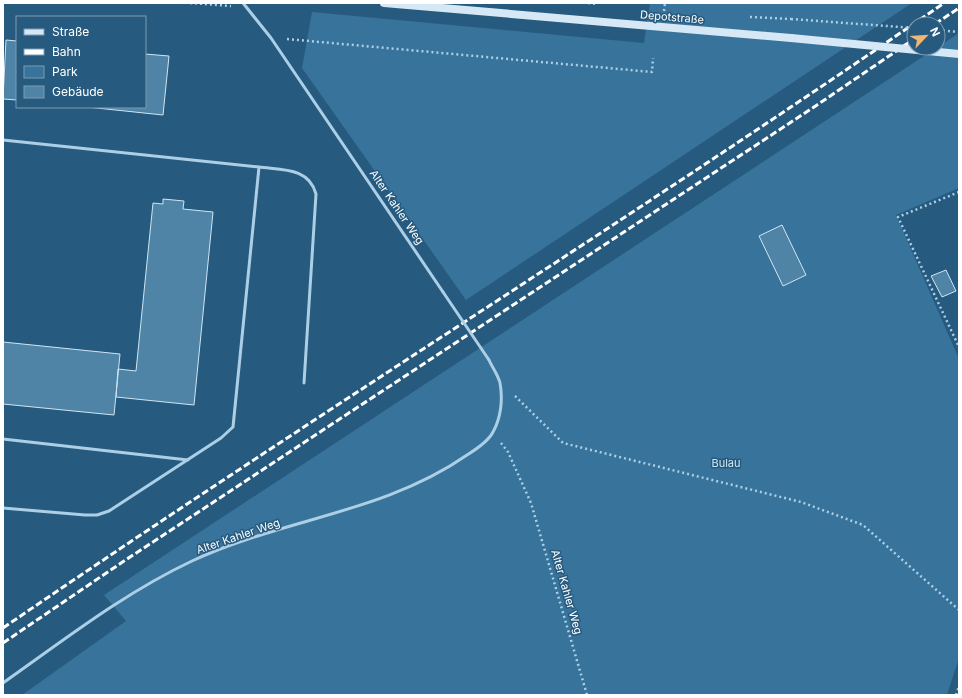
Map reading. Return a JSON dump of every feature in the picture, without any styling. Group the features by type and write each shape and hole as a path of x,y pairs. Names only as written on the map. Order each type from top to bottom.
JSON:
{"main road":[{"name":"Depotstraße","path":"384,3 959,54"}],"lane":[{"name":"Alter Kahler Weg","path":"3,683 128,595 165,574 200,557 240,542 361,505 409,487 454,464 477,448 492,433 502,405 500,382 489,360 271,38 243,3"},
{"path":"3,140 259,167 298,172 308,178 314,187 316,194 304,383"},
{"path":"3,508 85,515 97,515 109,511 221,438 233,427 259,167"},
{"path":"3,439 188,460"}],"path":[{"path":"190,3 246,6"},
{"path":"664,10 665,3"},
{"path":"791,19 906,27"},
{"path":"946,31 959,32"},
{"path":"271,38 652,72 653,58"},
{"path":"959,192 898,217 959,347"},
{"path":"500,382 563,443 801,502 863,525 959,610"},
{"name":"Alter Kahler Weg","path":"492,433 508,452 531,503 587,695"},
{"path":"956,695 959,686"}],"green space":[{"path":"650,3 912,3 466,300 302,68 312,12 644,43"},
{"name":"Bulau","path":"959,33 959,188 896,215 959,359 959,658 947,695 22,695 126,621 104,595 924,56 946,56 946,42"}],"building":[{"path":"6,40 16,41 16,100 3,99"},
{"path":"146,54 169,56 163,115 96,108 146,108"},
{"path":"163,199 184,201 183,209 213,212 194,405 116,397 118,369 136,371 153,203 163,204"},
{"path":"782,225 806,275 783,286 759,236"},
{"path":"946,270 956,291 942,297 931,276"},
{"path":"3,342 120,354 114,415 3,404"}],"railway":[{"path":"3,628 238,471 710,161 944,3"},
{"path":"946,17 959,8"},
{"path":"3,643 127,559 817,105 906,44"}]}
